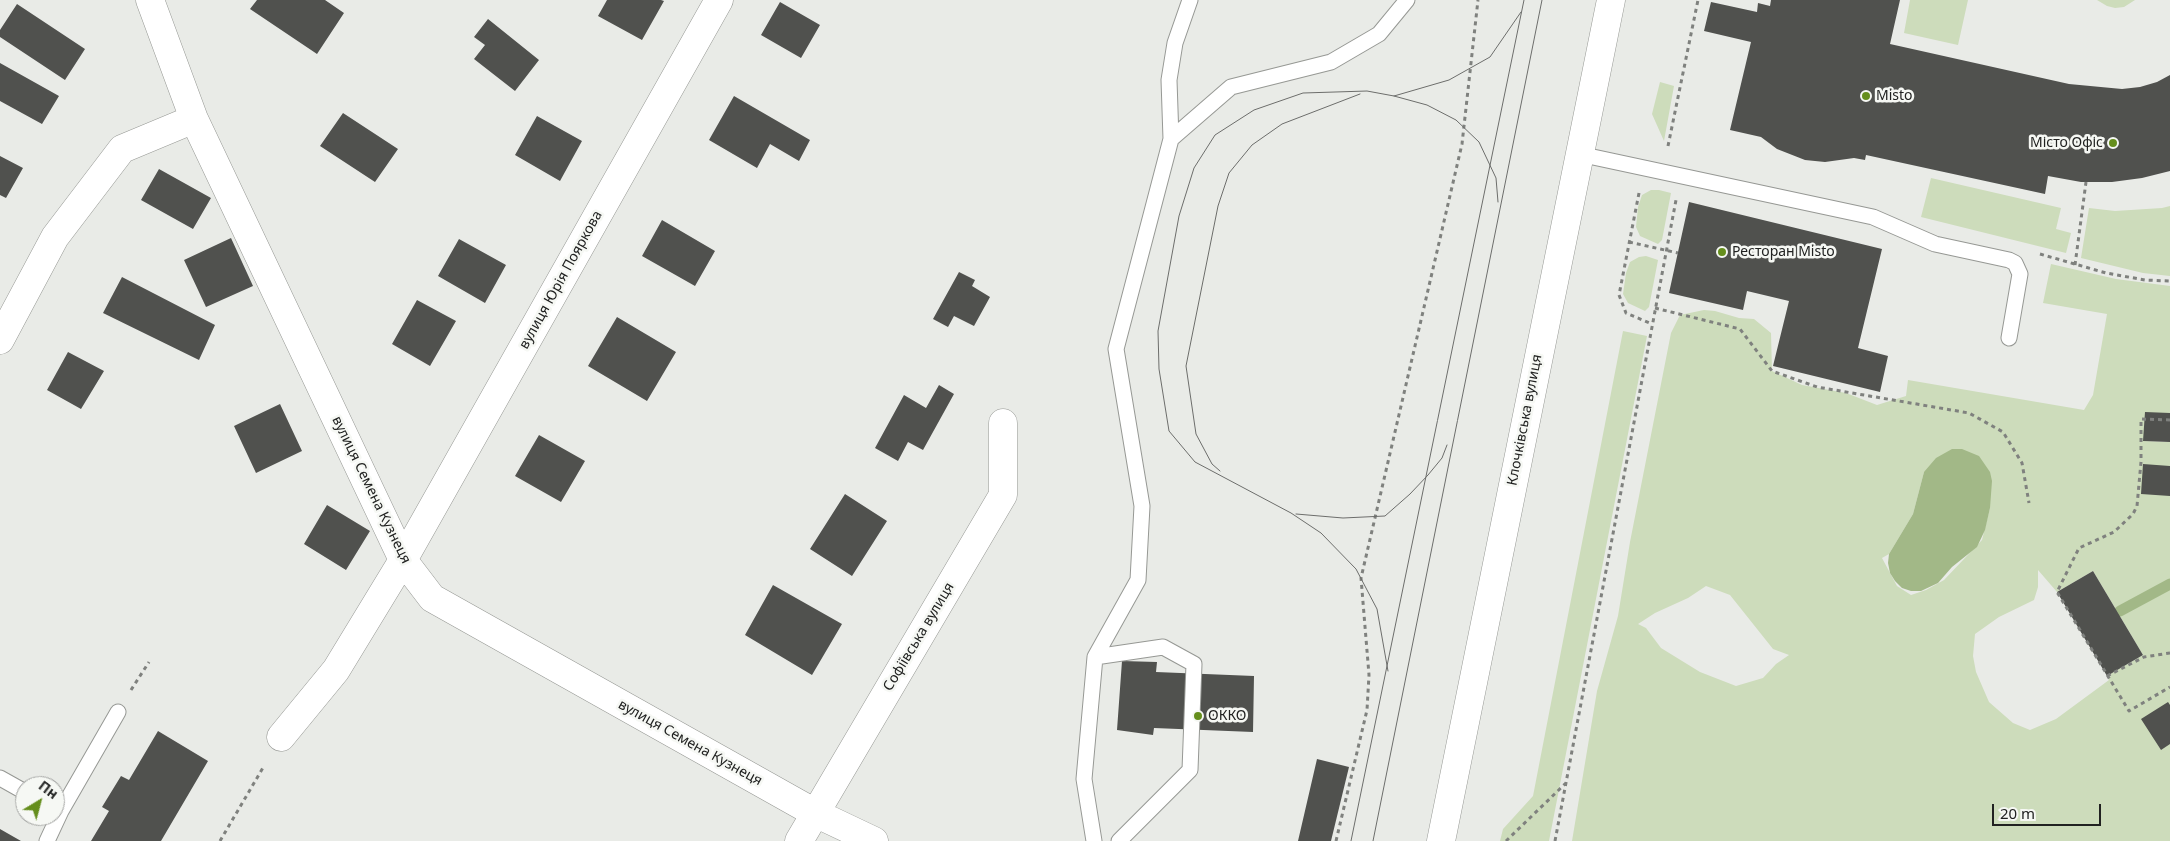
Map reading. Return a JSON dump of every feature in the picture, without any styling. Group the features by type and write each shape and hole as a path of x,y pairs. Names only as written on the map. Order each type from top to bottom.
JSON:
{"street":[{"name":"вулиця Юрія Пояркова","path":"281,737 336,670 403,560 719,0"},
{"name":"Клочківська вулиця","path":"1441,841 1611,0"},
{"name":"вулиця Семена Кузнеця","path":"153,2 194,119 403,560 432,598 815,813 874,841"},
{"path":"0,340 55,237 122,149 194,119"},
{"name":"Софіївська вулиця","path":"799,841 1004,495 1003,423"}],"lane":[{"path":"1094,841 1084,778 1095,657 1138,580 1142,506 1116,349 1171,139 1169,80 1175,43 1190,0"},
{"path":"1171,139 1231,87 1331,62 1379,34 1407,0"},
{"path":"1579,154 1873,217 1935,244 2009,260 2015,263 2020,274 2009,338"},
{"path":"1095,657 1163,647 1194,664 1190,770 1119,841"},
{"path":"65,798 118,712"},
{"path":"0,778 15,786"},
{"path":"47,841 52,826"}],"path":[{"path":"1336,841 1367,710 1369,675 1361,578 1462,144 1478,0"},
{"path":"1555,841 1677,194 1663,172 1698,0"},
{"path":"2075,265 2086,182"},
{"path":"1645,188 1639,192 1619,295 1626,313 1652,324"},
{"path":"1629,242 1678,253"},
{"path":"1655,308 1740,329 1772,371 1817,387 1969,413 2003,432 2022,462 2029,503"},
{"path":"2170,420 2141,419 2141,462 2137,506 2133,514 2114,532 2079,548 2057,592 2129,712 2170,687"},
{"path":"2107,676 2144,657 2170,653"},
{"path":"118,712 148,662"},
{"path":"220,841 281,737"},
{"path":"1506,841 1566,783"}],"shaded area":[{"path":"1910,0 1968,0 1958,45 1904,33"},
{"path":"2097,0 2135,0 2124,7 2115,8"},
{"path":"1660,82 1674,86 1664,141 1652,114"},
{"path":"1931,178 2061,208 2056,229 2071,233 2066,253 1921,217"},
{"path":"1651,190 1671,193 1662,240 1658,244 1640,236 1636,227 1638,207 1642,195"},
{"path":"2170,206 2170,276 2143,273 2081,258 2089,208 2115,211"},
{"path":"1646,256 1658,260 1649,307 1645,311 1628,303 1623,294 1626,273 1630,262 1639,257"},
{"path":"2051,264 2116,279 2170,286 2170,414 2144,441 2170,442 2170,841 1572,841 1597,691 1618,616 1630,542 1671,333 1680,315 1704,310 1739,318 1754,319 1771,333 1772,371 1802,385 1846,393 1877,405 1906,396 1908,380 2084,410 2093,395 2107,314 2043,303","holes":["1924,472 1990,508 1982,540 1944,580 1926,590 1911,595 1897,586 1882,558 1889,554 1913,514","2038,570 2057,592 2093,571 2143,655 2107,676 2109,680 2056,719 2030,730 2013,723 1989,702 1976,672 1973,656 1975,634 1999,617 2034,600 2038,587","1706,586 1730,595 1773,649 1789,655 1776,664 1763,678 1736,686 1700,672 1661,648 1646,628 1638,624 1655,613 1688,598"]},
{"path":"1623,331 1647,336 1549,841 1500,841 1503,829 1533,796"},
{"path":"1952,449 1962,449 1979,456 1990,472 1992,481 1990,508 1985,530 1977,547 1952,567 1938,583 1921,591 1911,591 1902,588 1890,573 1889,554 1913,514 1924,472 1936,458"}],"building":[{"path":"257,0 325,0 344,13 317,54 250,9"},
{"path":"607,0 664,1 642,40 598,16"},
{"path":"1771,0 1900,0 1890,44 2069,84 2122,89 2140,87 2157,82 2170,75 2170,171 2142,178 2112,182 2081,182 2048,176 2045,194 1866,155 1865,160 1854,158 1825,162 1805,160 1777,149 1761,137 1730,130 1751,42 1704,31 1711,2 1757,12 1758,3 1770,6"},
{"path":"780,2 820,25 801,58 761,35"},
{"path":"17,4 85,49 65,80 0,37 0,30"},
{"path":"488,19 539,60 515,91 474,59 485,45 474,37"},
{"path":"0,63 59,96 42,124 0,101"},
{"path":"734,96 810,140 799,161 770,144 757,168 709,140"},
{"path":"343,113 398,149 375,182 320,146"},
{"path":"537,116 582,141 560,181 515,155"},
{"path":"0,156 23,168 6,198 0,195"},
{"path":"159,169 211,198 193,229 141,200"},
{"path":"1689,202 1882,249 1858,348 1888,356 1880,392 1773,366 1789,301 1747,291 1743,310 1669,293"},
{"path":"662,220 715,251 695,286 642,256"},
{"path":"231,238 253,286 206,307 184,260"},
{"path":"459,239 506,265 485,303 438,276"},
{"path":"959,272 975,280 972,286 990,297 974,326 954,316 948,327 933,319"},
{"path":"122,277 215,325 199,360 103,313"},
{"path":"417,300 456,321 430,366 392,344"},
{"path":"617,317 676,352 647,401 588,366"},
{"path":"68,352 104,371 81,409 47,390"},
{"path":"939,385 954,394 923,450 908,442 898,461 875,448 904,395 926,408"},
{"path":"280,404 302,451 256,473 234,426"},
{"path":"2145,412 2170,413 2170,442 2143,441"},
{"path":"539,435 585,461 561,502 515,476"},
{"path":"2143,464 2170,466 2170,496 2141,494"},
{"path":"845,494 887,521 852,576 810,549"},
{"path":"327,505 370,531 346,570 304,544"},
{"path":"2093,571 2143,655 2107,676 2057,592"},
{"path":"773,585 842,624 812,675 745,635"},
{"path":"1122,661 1157,662 1156,672 1254,676 1253,732 1154,728 1153,735 1117,730"},
{"path":"2168,702 2170,705 2170,744 2161,750 2141,719"},
{"path":"158,731 208,761 161,841 91,841 109,811 102,807 121,776 129,780"},
{"path":"1317,759 1349,767 1331,841 1298,841"},
{"path":"0,829 21,841 0,841"}],"waterway":[{"path":"2120,611 2170,584"}],"tram line":[{"path":"1351,841 1524,0"},
{"path":"1373,841 1542,0"},
{"path":"1388,671 1377,609 1356,569 1321,533 1291,513 1195,462 1169,431 1159,369 1158,331 1179,216 1194,168 1215,135 1254,110 1303,93 1367,91 1394,96 1449,80 1490,57 1521,12"},
{"path":"1220,471 1212,464 1196,434 1186,366 1218,206 1229,173 1252,145 1282,124 1360,94"},
{"path":"1394,96 1427,105 1456,120 1479,142 1496,178 1498,202"},
{"path":"1296,514 1343,518 1385,516 1428,475 1442,458 1447,445"}],"place":[{"name":"Misto","path":"1866,96"},
{"name":"Місто Офіс","path":"2113,143"},
{"name":"Ресторан Misto","path":"1722,252"},
{"name":"ОККО","path":"1198,716"}]}
